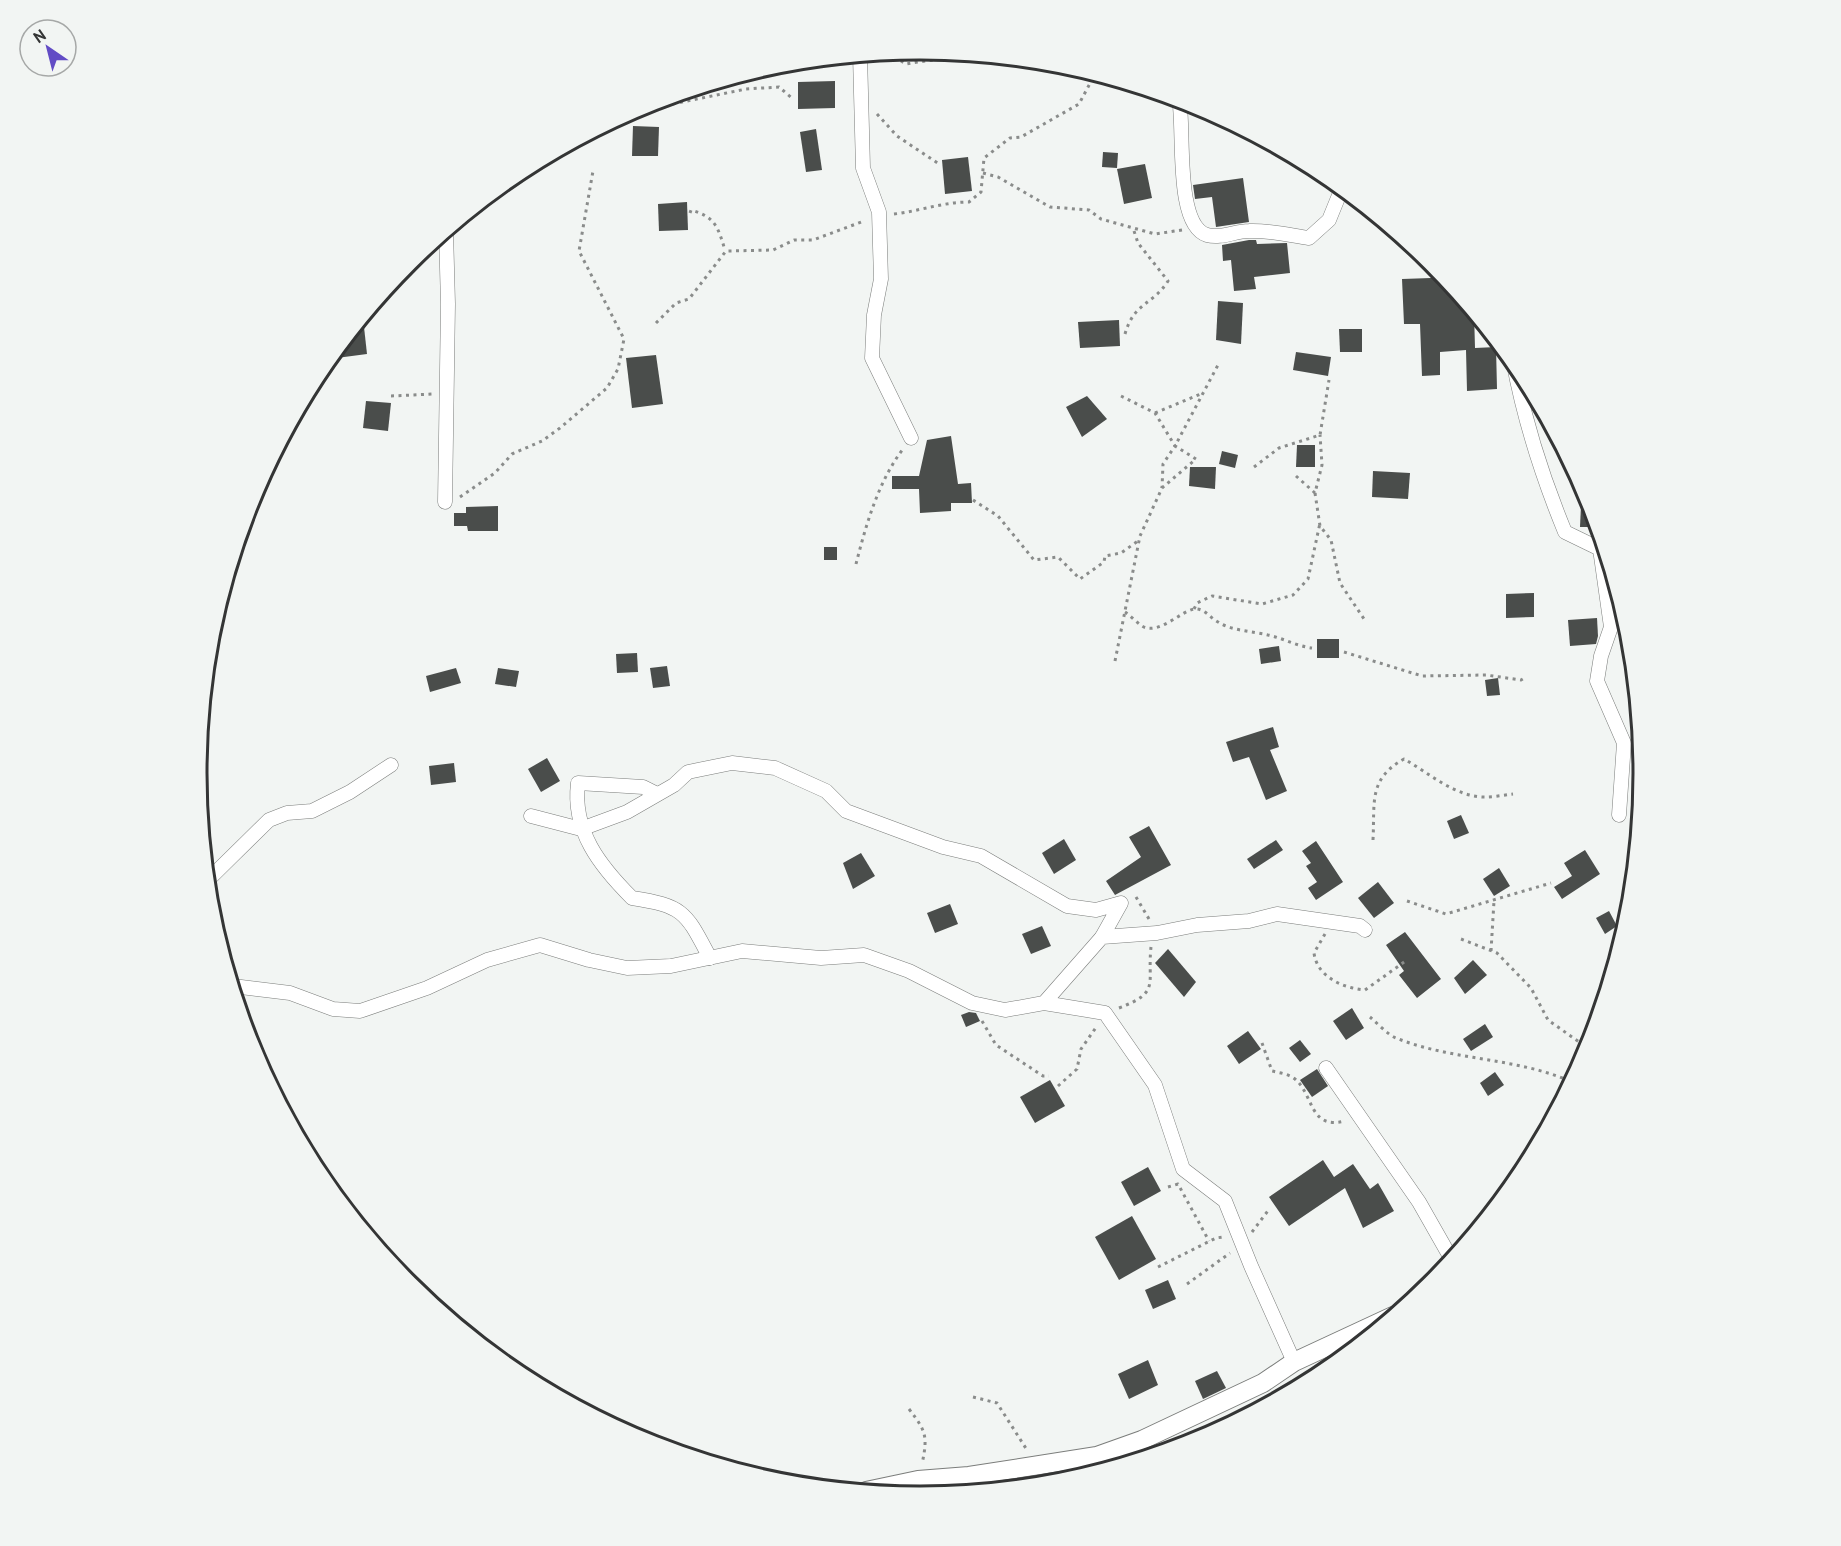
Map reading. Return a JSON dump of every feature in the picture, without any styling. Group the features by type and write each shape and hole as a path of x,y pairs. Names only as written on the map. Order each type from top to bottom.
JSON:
{"street":[{"path":"860,63 863,168 879,216 881,279 874,315 872,358 911,438"},
{"path":"1182,110 1182,173 1190,216 1198,229 1209,236 1247,231 1309,238 1329,220 1339,196"},
{"path":"445,502 448,304 446,241"},
{"path":"1517,384 1544,481 1565,532 1597,548"},
{"path":"1602,565 1611,627 1601,656 1597,681 1624,743 1619,815"},
{"path":"531,816 581,828 610,820 674,785 688,772 732,763 775,768 826,791 846,811 943,847 981,856 1067,906 1096,910 1121,903 1102,937 1044,1003"},
{"path":"215,872 268,820 287,813 312,811 350,792 391,765"},
{"path":"657,794 643,787 578,783 576,797 581,828 590,848 632,898 660,902 688,917 710,958"},
{"path":"1102,937 1151,934 1225,921 1249,921 1277,914 1360,926 1365,930"},
{"path":"241,987 290,993 333,1009 360,1011 427,988 487,960 540,945 589,960 627,968 671,966 742,951 821,958 864,955 909,971 972,1003 1005,1010 1044,1003 1105,1013 1155,1085 1183,1169 1226,1201 1294,1362"},
{"path":"1326,1068 1419,1202 1448,1253"},
{"path":"895,1485 918,1480 1038,1467 1097,1456 1142,1440 1263,1383 1294,1362 1369,1327"}],"path":[{"path":"901,61 906,64 924,60"},
{"path":"726,251 773,250 794,240 813,240 879,216 918,211 948,202 969,202 981,192 984,158 993,149 1079,104 1091,81"},
{"path":"678,103 746,89 778,87 792,99"},
{"path":"861,103 874,110 897,135 939,164"},
{"path":"445,502 467,494 495,473 512,454 542,441 560,428 607,388 618,369 624,339 579,251 593,171"},
{"path":"983,173 998,177 1050,207 1089,210 1101,219 1155,234 1198,229"},
{"path":"690,213 691,210 707,214 717,228 726,251"},
{"path":"1125,334 1136,309 1161,292 1168,281 1138,243 1133,228"},
{"path":"656,323 676,303 689,299 726,251"},
{"path":"1115,661 1139,540 1162,488 1163,464 1218,365"},
{"path":"1125,612 1143,627 1163,626 1194,609 1197,603 1212,596 1262,604 1293,595 1308,579 1320,523 1315,493 1322,465 1320,435 1329,380"},
{"path":"1155,413 1203,393"},
{"path":"391,396 447,394"},
{"path":"1121,396 1155,413 1175,446 1196,459 1162,488"},
{"path":"1254,467 1279,448 1320,435"},
{"path":"856,564 887,473 911,438"},
{"path":"1296,476 1315,493"},
{"path":"973,500 998,516 1034,560 1058,557 1080,579 1104,562 1105,556 1121,553 1139,540"},
{"path":"1320,523 1331,540 1340,583 1366,622"},
{"path":"1194,609 1205,611 1227,626 1270,635 1296,646 1312,648"},
{"path":"1344,652 1422,676 1486,675 1521,680 1526,677"},
{"path":"1372,840 1379,780 1387,769 1404,759 1435,780 1465,793 1483,798 1513,794"},
{"path":"1407,901 1446,914 1494,902 1551,883"},
{"path":"1058,1086 1077,1069 1086,1039 1105,1013 1139,1000 1148,993 1151,982 1148,970 1151,934 1148,917 1136,897 1129,894"},
{"path":"1491,951 1494,902"},
{"path":"1336,922 1314,953 1315,961 1331,980 1341,985 1365,990 1407,960"},
{"path":"1461,939 1491,951 1531,988 1548,1020 1580,1043"},
{"path":"972,1003 996,1046 1042,1076 1049,1076"},
{"path":"1371,1017 1394,1037 1443,1054 1527,1066 1564,1079"},
{"path":"1262,1043 1272,1071 1292,1077 1298,1083 1316,1115 1339,1122 1358,1117"},
{"path":"1168,1187 1178,1184 1209,1241"},
{"path":"1187,1284 1236,1248 1255,1230 1270,1208"},
{"path":"1158,1267 1209,1241 1228,1236 1242,1241"},
{"path":"973,1397 997,1403 1038,1467"},
{"path":"909,1409 923,1427 926,1442 918,1480"}],"building":[{"path":"835,81 835,108 798,109 798,82"},
{"path":"633,126 659,127 658,156 632,156"},
{"path":"816,129 822,170 806,172 800,132"},
{"path":"1103,152 1118,153 1117,168 1102,167"},
{"path":"968,157 972,191 945,194 942,160"},
{"path":"1145,164 1152,198 1124,204 1117,169"},
{"path":"1243,178 1249,222 1216,227 1212,197 1195,199 1193,185"},
{"path":"687,202 688,230 659,231 658,204"},
{"path":"1256,240 1257,244 1287,243 1290,273 1254,277 1256,289 1234,291 1231,260 1223,261 1222,245"},
{"path":"1431,275 1474,325 1475,348 1492,347 1496,353 1497,389 1467,391 1466,350 1440,352 1440,375 1422,376 1420,324 1404,324 1402,279 1431,278"},
{"path":"1218,301 1243,303 1241,344 1216,340"},
{"path":"1119,320 1120,346 1080,348 1078,322"},
{"path":"364,328 367,354 342,357"},
{"path":"1339,329 1362,329 1362,352 1340,352"},
{"path":"1296,352 1331,357 1328,376 1293,370"},
{"path":"656,355 663,404 632,408 626,358"},
{"path":"1087,396 1107,419 1082,437 1066,407"},
{"path":"366,401 391,403 388,431 363,428"},
{"path":"951,436 958,484 971,483 972,503 951,503 951,511 920,513 919,489 892,489 892,476 919,476 927,440"},
{"path":"1297,445 1315,445 1315,467 1296,467"},
{"path":"1222,451 1238,455 1235,468 1219,464"},
{"path":"1190,467 1216,467 1215,489 1189,486"},
{"path":"1373,471 1410,473 1408,499 1372,497"},
{"path":"1581,505 1589,527 1580,527"},
{"path":"498,506 498,531 468,531 467,526 454,526 454,513 466,513 466,507"},
{"path":"824,547 837,547 837,560 824,560"},
{"path":"1534,593 1534,617 1506,618 1506,594"},
{"path":"1597,618 1596,644 1570,646 1568,620"},
{"path":"1317,639 1339,639 1339,658 1317,658"},
{"path":"1279,646 1281,661 1261,664 1259,649"},
{"path":"637,653 638,672 617,673 616,654"},
{"path":"667,666 670,686 653,688 650,668"},
{"path":"456,668 461,683 430,692 426,676"},
{"path":"498,668 519,671 516,687 495,684"},
{"path":"1498,678 1500,695 1487,696 1485,680"},
{"path":"1273,727 1279,747 1270,750 1287,791 1266,800 1249,757 1233,762 1226,742"},
{"path":"547,758 560,781 541,792 528,769"},
{"path":"454,763 456,782 431,785 429,766"},
{"path":"1461,815 1469,833 1454,839 1447,821"},
{"path":"1149,826 1171,865 1115,895 1106,881 1141,857 1129,837"},
{"path":"1064,839 1076,860 1054,874 1042,853"},
{"path":"1276,840 1283,850 1254,869 1247,859"},
{"path":"1316,841 1343,882 1316,900 1308,888 1317,882 1306,866 1311,863 1302,851"},
{"path":"1585,850 1600,874 1562,899 1554,887 1572,876 1564,863"},
{"path":"861,853 875,876 853,889 843,863"},
{"path":"1499,868 1510,886 1494,896 1483,879"},
{"path":"1378,882 1394,903 1374,918 1358,898"},
{"path":"950,904 958,924 935,933 927,913"},
{"path":"1609,911 1617,926 1605,934 1596,918"},
{"path":"1042,926 1051,946 1031,954 1022,934"},
{"path":"1405,932 1441,979 1417,998 1399,975 1404,971 1386,945"},
{"path":"1168,949 1196,982 1184,997 1155,963"},
{"path":"1473,960 1487,975 1465,994 1454,978"},
{"path":"1352,1008 1364,1028 1346,1040 1333,1021"},
{"path":"969,1012 976,1013 980,1021 966,1027 961,1015"},
{"path":"1485,1024 1493,1037 1471,1051 1463,1039"},
{"path":"1248,1031 1261,1049 1239,1064 1227,1046"},
{"path":"1300,1040 1311,1054 1300,1062 1289,1048"},
{"path":"1317,1069 1328,1086 1312,1097 1300,1080"},
{"path":"1495,1072 1504,1085 1488,1096 1480,1083"},
{"path":"1050,1080 1065,1106 1035,1123 1020,1097"},
{"path":"1323,1160 1334,1177 1353,1164 1370,1189 1378,1183 1394,1211 1363,1228 1345,1188 1289,1226 1269,1197"},
{"path":"1148,1167 1161,1191 1134,1206 1121,1182"},
{"path":"1132,1216 1156,1259 1119,1280 1095,1237"},
{"path":"1168,1280 1176,1299 1153,1309 1145,1290"},
{"path":"1148,1360 1158,1385 1129,1399 1118,1374"},
{"path":"1217,1371 1226,1388 1203,1399 1195,1381"}]}
